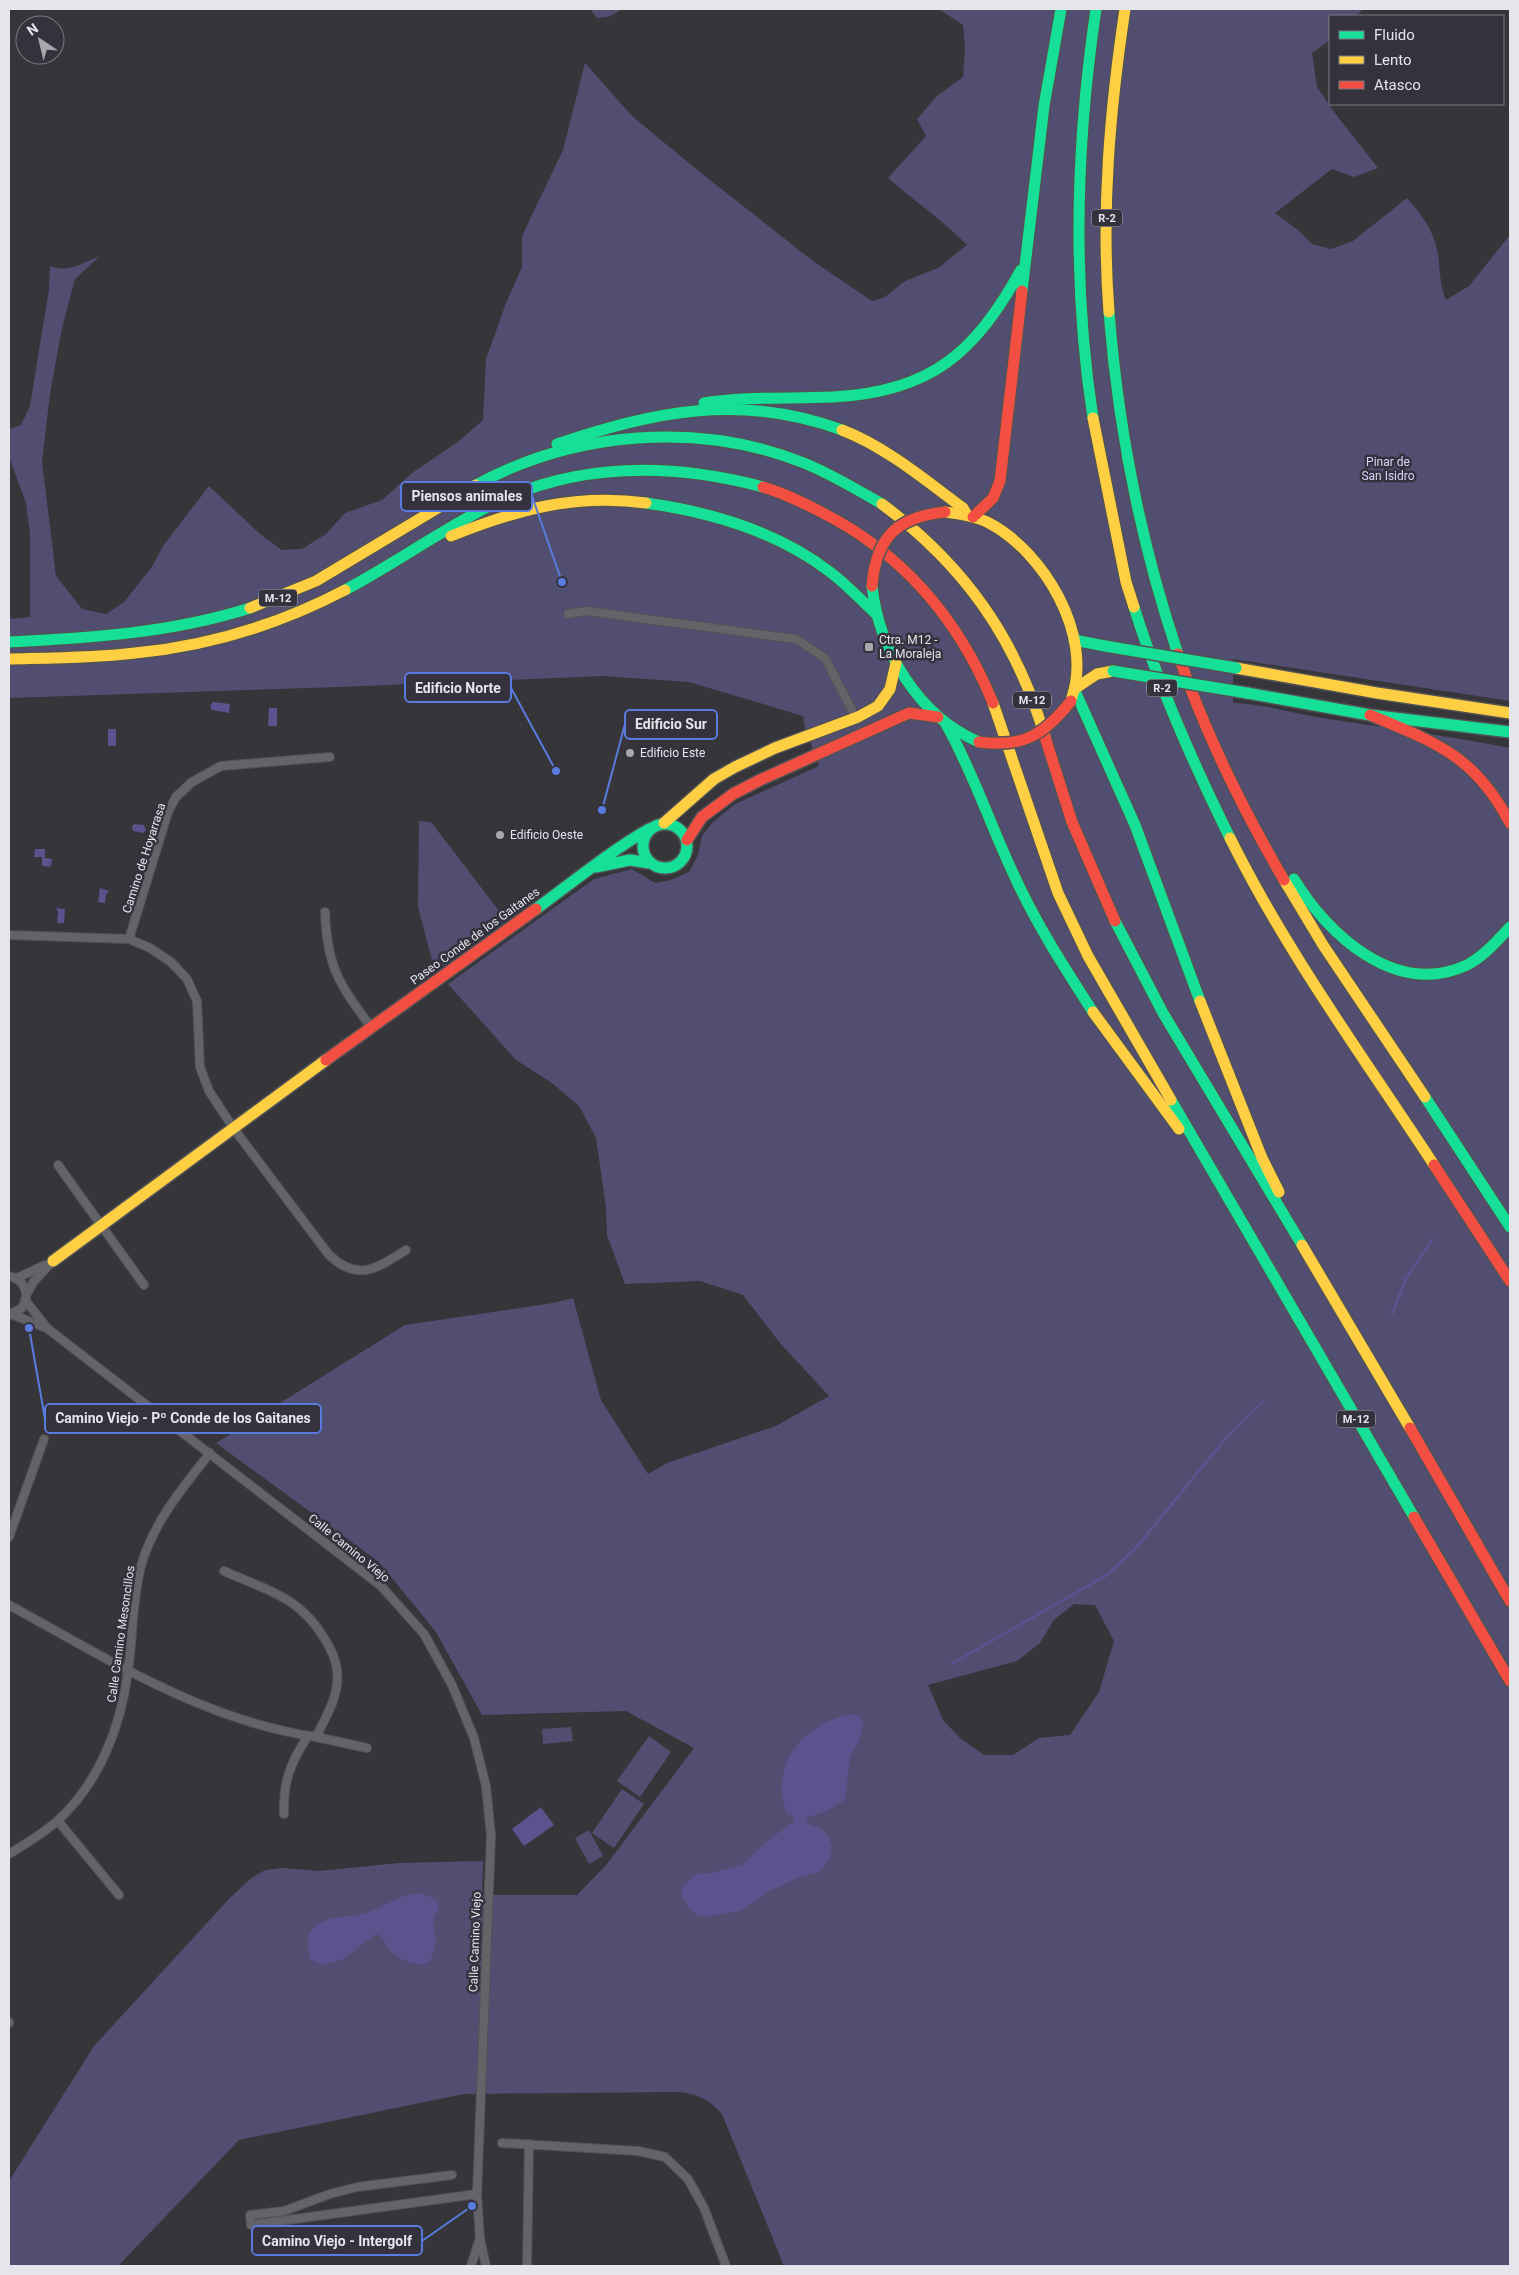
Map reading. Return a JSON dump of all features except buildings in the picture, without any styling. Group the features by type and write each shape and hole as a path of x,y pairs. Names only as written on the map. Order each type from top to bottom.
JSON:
{"main road":[{"path":"970,516 993,498 1000,481 1044,106 1061,9"},
{"name":"R-2","path":"1096,9 1087,69 1081,141 1078,264 1085,368 1095,432 1126,582 1153,666 1200,778 1252,882 1297,955 1510,1281"},
{"name":"R-2","path":"1125,9 1114,79 1107,183 1107,279 1113,361 1132,482 1156,576 1184,670 1226,768 1287,886 1332,960 1510,1226"},
{"path":"517,466 531,453 598,430 676,408 727,399 860,395 894,388 917,380 956,357 982,332 999,310 1025,262"},
{"path":"630,421 709,410 764,410 809,418 845,431 877,448 963,508 970,516"},
{"name":"M-12","path":"9,642 129,636 212,620 269,602 334,572 482,482 517,466 574,448 625,439 652,437 707,439 748,445 802,463 864,492 926,538 973,591 1006,641 1038,716 1064,800 1092,876 1149,988 1270,1194 1314,1264 1510,1601"},
{"name":"M-12","path":"9,659 152,651 228,635 305,609 348,588 494,504 553,483 607,472 672,470 706,473 775,490 833,518 859,533 892,558 938,605 976,662 1004,731 1043,857 1056,891 1102,981 1510,1681"},
{"path":"431,540 451,536 505,515 552,504 614,500 674,506 724,518 798,550 836,576 875,613"},
{"path":"1203,1157 1188,1142 1089,1008 1051,946 1022,893 971,772 942,721 906,679 896,663 875,613 872,586 874,560 885,540 908,521 922,515 945,512 970,516 1000,530 1030,554 1048,577 1061,600 1074,640 1078,674 1074,693 1135,824 1209,1025 1262,1158 1304,1239 1314,1264"},
{"path":"1074,640 1377,693 1510,713"},
{"path":"896,663 894,678 889,692 881,704 856,718 748,760 723,773 704,785 674,817 649,829 644,837 642,846 644,855 650,863 665,868 673,867 685,856 687,840 702,817 732,794 909,713 942,721 961,735 979,742 998,746 1020,742 1049,726 1074,693 1090,677 1104,671 1247,693 1370,715 1510,732"},
{"path":"1184,670 1288,870 1308,902 1348,944 1388,967 1402,972 1434,974 1466,966 1479,959 1499,942 1510,927"},
{"path":"1370,715 1438,743 1472,766 1493,791 1510,823"},
{"path":"664,823 678,828 687,840"},
{"name":"Paseo Conde de los Gaitanes","path":"53,1261 371,1027 594,867 616,848 649,829"},
{"name":"Paseo Conde de los Gaitanes","path":"594,867 620,861 642,860 650,863"}],"street":[{"path":"568,614 586,611 796,638 825,658 856,718"},
{"name":"Camino de Hoyarrasa","path":"129,939 168,812 176,798 192,782 221,766 330,757"},
{"path":"325,912 328,951 335,971 345,992 371,1027"},
{"path":"9,935 129,939 150,948 164,958 187,980 197,1001 200,1067 208,1091 328,1255 341,1267 356,1271 371,1269 406,1250"},
{"path":"58,1165 144,1285"},
{"name":"Paseo Conde de los Gaitanes","path":"17,1278 53,1261"},
{"name":"Paseo Conde de los Gaitanes","path":"10,1314 22,1308 34,1281 53,1261"},
{"path":"9,1276 17,1278"},
{"name":"Calle Camino Viejo","path":"17,1278 23,1284 26,1298 48,1329"},
{"name":"Calle Camino Viejo","path":"10,1314 48,1329 381,1586 424,1634 452,1684 474,1738 486,1786 491,1836 476,2194 480,2239 486,2266"},
{"path":"9,1537 44,1439"},
{"name":"Calle Camino Mesoncillos","path":"9,1854 39,1836 58,1821 92,1780 106,1753 122,1708 141,1565 153,1535 167,1511 210,1453"},
{"path":"224,1571 293,1602 314,1621 335,1658 338,1672 337,1686 332,1703 312,1737 292,1763 286,1777 283,1792 284,1814"},
{"path":"9,1605 128,1670 187,1700 224,1715 258,1726 367,1748"},
{"path":"58,1821 119,1895"},
{"path":"502,2143 638,2151 666,2157 688,2178 704,2208 726,2266"},
{"path":"527,2266 529,2144"},
{"path":"452,2175 357,2187 284,2211 250,2215 251,2225 476,2194"},
{"name":"Calle Camino Viejo","path":"471,2266 480,2239"}],"green space":[{"path":"590,9 623,9 608,17 597,18"},
{"name":"Pinar de San Isidro","path":"939,9 1363,9 1357,15 1329,15 1329,41 1312,53 1317,87 1378,168 1354,177 1332,169 1275,213 1298,230 1312,244 1331,249 1353,241 1407,198 1432,234 1437,249 1442,286 1446,300 1469,286 1510,235 1510,701 1233,659 1233,703 1257,705 1328,719 1510,748 1510,2266 784,2266 722,2114 704,2099 681,2092 464,2094 239,2140 118,2266 9,2266 9,2181 94,2046 228,1900 250,1879 265,1870 282,1868 319,1871 399,1863 483,1861 482,1895 577,1895 607,1864 694,1748 626,1711 482,1715 436,1632 379,1562 216,1443 405,1325 553,1303 573,1298 601,1400 648,1474 667,1463 776,1426 829,1396 780,1343 743,1295 700,1281 625,1284 607,1235 606,1207 596,1138 579,1106 552,1083 516,1060 448,984 594,879 632,869 655,883 671,880 689,872 698,855 702,836 713,822 735,804 819,766 805,728 803,716 689,682 603,676 9,698 9,619 30,617 30,534 26,503 9,457 9,429 21,425 30,406 49,289 50,266 69,268 100,256 75,279 62,328 50,394 42,462 56,576 82,609 106,614 124,602 152,567 163,546 209,486 260,534 282,550 302,549 326,534 345,513 382,500 412,473 459,441 483,420 486,359 506,303 522,267 522,236 563,150 585,63 632,116 813,261 872,301 885,297 905,281 938,268 967,245 888,178 926,136 917,119 937,96 963,77 965,49 963,25","holes":["1074,1604 1095,1605 1114,1641 1099,1692 1070,1735 1039,1738 1013,1755 984,1755 960,1738 943,1720 928,1685 1017,1661 1040,1643 1054,1620"]},
{"path":"419,821 431,822 506,920 435,971 418,907"},
{"path":"571,1727 573,1741 543,1744 542,1729"},
{"path":"649,1736 671,1752 640,1797 617,1781"},
{"path":"622,1789 644,1804 614,1848 592,1833"},
{"path":"589,1830 603,1856 589,1864 575,1838"}],"shaded area":[{"path":"213,702 230,704 229,713 212,710 210,706"},
{"path":"269,708 277,708 277,726 268,726"},
{"path":"108,729 116,729 116,746 108,746"},
{"path":"134,824 144,825 146,830 143,833 133,831 132,827"},
{"path":"35,849 45,849 45,858 52,859 51,867 42,866 42,857 34,857"},
{"path":"100,888 109,891 106,894 105,903 98,902"},
{"path":"56,908 65,909 64,923 57,923 58,912"},
{"path":"850,1714 859,1716 864,1724 859,1741 850,1757 845,1800 827,1811 807,1818 807,1823 820,1828 828,1835 832,1847 830,1859 821,1871 798,1878 769,1891 740,1911 705,1917 695,1914 682,1896 682,1887 692,1877 700,1873 712,1873 743,1864 771,1838 794,1822 794,1816 787,1814 782,1796 782,1779 786,1763 804,1737 833,1719"},
{"path":"541,1807 554,1825 524,1846 512,1829"},
{"path":"421,1893 437,1900 439,1907 433,1921 436,1942 430,1962 419,1964 402,1960 376,1934 342,1960 323,1965 311,1960 308,1939 311,1931 318,1924 335,1918 365,1913 403,1896"}],"waterway":[{"path":"1392,1314 1406,1278 1432,1240"},
{"path":"953,1663 1107,1575 1135,1549 1226,1438 1263,1402"}],"traffic: fast":[{"path":"1022,291 1044,106 1061,9"},
{"path":"1093,418 1082,316 1079,214 1084,111 1096,9"},
{"path":"704,403 736,399 833,397 867,394 897,387 923,377 946,363 967,345 986,324 1004,299 1021,270"},
{"path":"1109,312 1118,398 1133,485 1153,570 1178,654"},
{"path":"557,444 593,432 664,415 733,409 768,412 805,419 842,430"},
{"path":"476,485 514,467 554,453 596,443 638,438 680,437 722,441 764,450 804,463 882,504"},
{"path":"345,590 489,506 522,492 556,481 590,474 659,471 729,479 763,487"},
{"path":"646,503 719,518 788,545 830,572 875,613"},
{"path":"872,586 883,634 905,678 920,698 938,716 957,730 979,742"},
{"path":"1134,607 1154,666 1178,724 1230,838"},
{"path":"9,642 70,639 161,629 250,608"},
{"path":"1074,640 1105,646"},
{"path":"1105,646 1236,668"},
{"path":"1113,671 1247,693"},
{"path":"1075,691 1135,825 1200,1001"},
{"path":"1247,693 1370,715 1510,732"},
{"path":"946,724 965,761 1031,909 1050,944 1093,1012"},
{"path":"669,824 681,830 686,837 687,846 686,855 681,862 674,867 661,868 653,865 646,858 643,842 646,834 653,827 669,824"},
{"path":"536,909 605,857 649,829"},
{"path":"596,867 630,860 649,863"},
{"path":"1294,879 1325,921 1345,940 1367,955 1390,967 1415,973 1441,973 1467,965 1485,953 1510,927"},
{"path":"1115,921 1163,1013 1302,1245"},
{"path":"1425,1097 1510,1227"},
{"path":"1171,1100 1414,1517"}],"traffic: slow":[{"path":"1109,312 1106,236 1108,160 1115,84 1125,9"},
{"path":"1093,418 1126,582 1134,607"},
{"path":"842,430 874,445 905,465 963,508 967,515"},
{"path":"250,608 316,581 476,485"},
{"path":"451,536 499,518 546,506 595,500 646,503"},
{"path":"882,504 938,552 962,578 983,606 1019,667 1045,737"},
{"path":"945,512 973,517 989,523 1009,536 1045,574 1059,598 1069,622 1076,648 1077,673 1072,697"},
{"path":"9,659 104,656 189,645 243,632 269,623 345,590"},
{"path":"664,823 714,779 735,767 775,748 858,717 878,706 890,689 896,663"},
{"path":"1236,668 1377,693 1510,713"},
{"path":"1076,688 1097,674 1113,671"},
{"path":"993,703 1058,893 1088,956 1171,1100"},
{"path":"1230,838 1252,881 1301,964 1434,1165"},
{"path":"1284,880 1323,945 1425,1097"},
{"path":"1200,1001 1262,1158 1279,1192"},
{"path":"1093,1012 1179,1129"},
{"path":"53,1261 326,1060"},
{"path":"1302,1245 1410,1428"}],"traffic: jam":[{"path":"973,517 993,498 1000,481 1022,291"},
{"path":"763,487 779,492 823,513 879,548 903,569 945,617 963,644 993,703"},
{"path":"872,586 878,554 884,542 892,533 914,519 945,512"},
{"path":"1178,654 1200,713 1225,770 1284,880"},
{"path":"979,742 1008,743 1020,741 1042,730 1051,723 1071,701"},
{"path":"687,840 702,817 733,794 760,780 909,713 938,717"},
{"path":"1370,715 1415,734 1452,754 1483,782 1497,800 1510,823"},
{"path":"1045,737 1072,822 1115,921"},
{"path":"326,1060 536,909"},
{"path":"1434,1165 1510,1281"},
{"path":"1410,1428 1510,1601"},
{"path":"1414,1517 1510,1681"}],"place":[{"name":"Piensos animales","path":"562,582"},
{"name":"Ctra. M12 - La Moraleja","path":"869,647"},
{"name":"Edificio Este","path":"630,753"},
{"name":"Edificio Norte","path":"556,771"},
{"name":"Edificio Sur","path":"602,810"},
{"name":"Edificio Oeste","path":"500,835"},
{"name":"Camino Viejo - Pº Conde de los Gaitanes","path":"29,1328"},
{"name":"Camino Viejo - Intergolf","path":"472,2206"}]}
